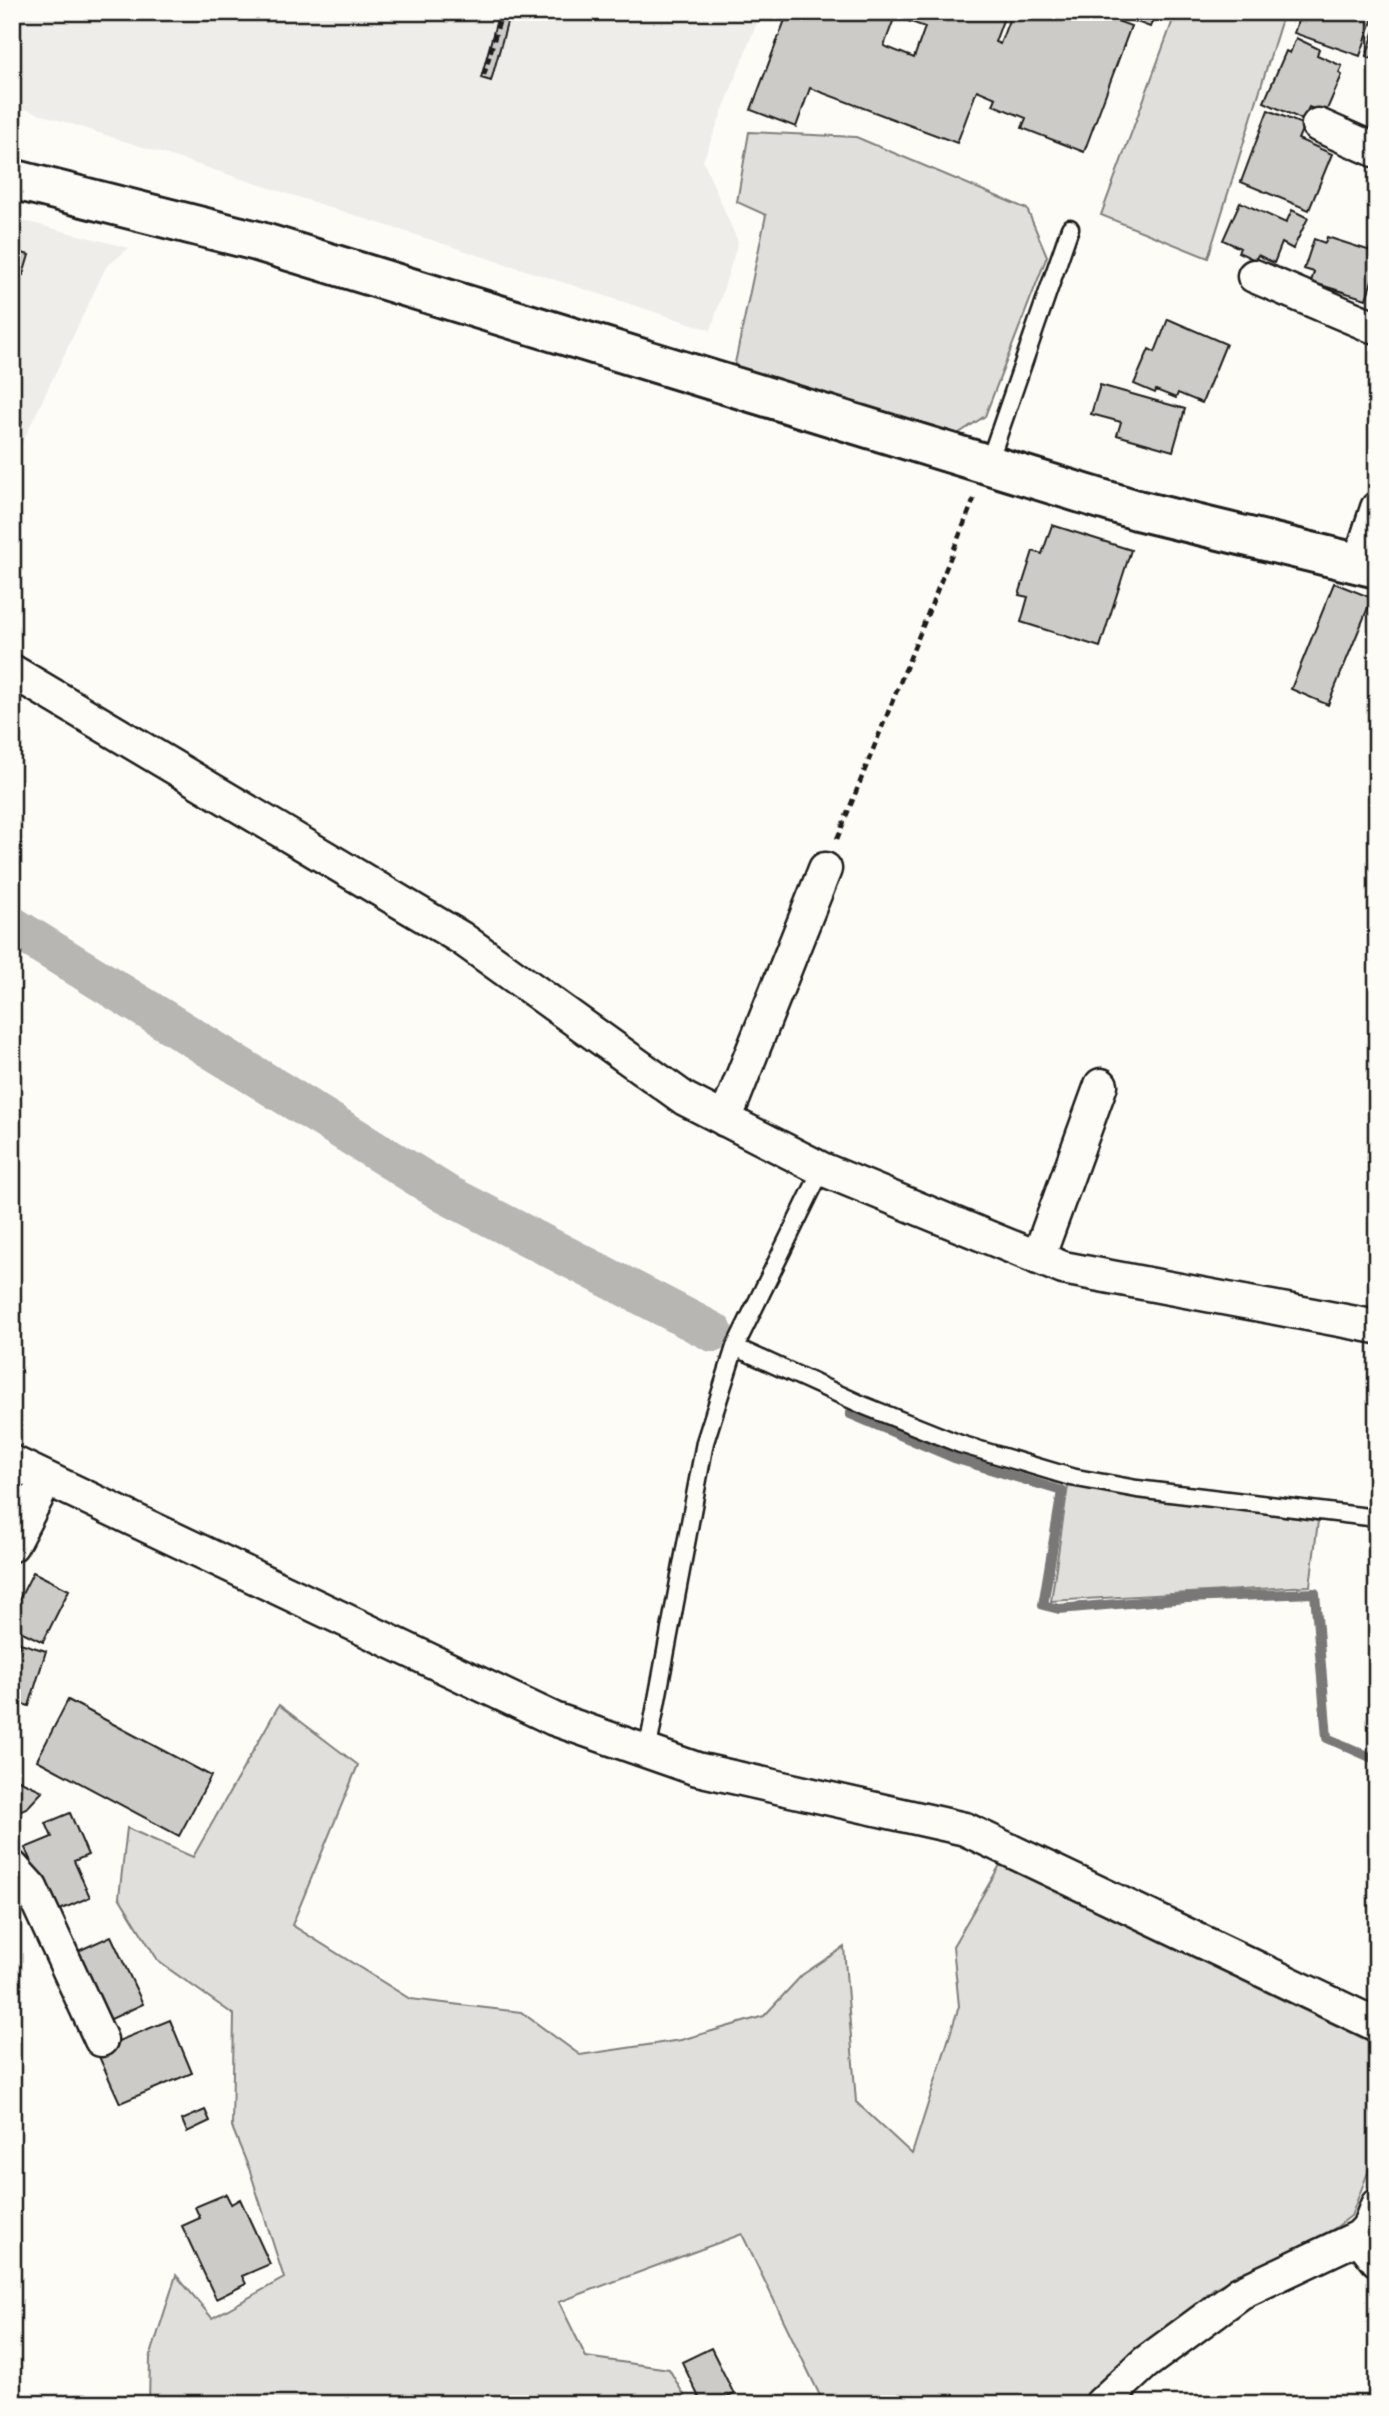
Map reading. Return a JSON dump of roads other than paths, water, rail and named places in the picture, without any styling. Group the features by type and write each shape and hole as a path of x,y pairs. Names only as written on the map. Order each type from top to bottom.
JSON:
{"street":[{"path":"1318,125 1377,151"},
{"path":"12,179 257,241 1137,510 1368,565 1377,508"},
{"path":"1254,276 1375,321"},
{"path":"12,671 461,938 685,1098 822,1169 1063,1268 1147,1286 1377,1327"},
{"path":"725,1120 825,869"},
{"path":"1038,1258 1101,1085"},
{"path":"12,1462 554,1719 697,1769 965,1829 1377,2025"},
{"path":"12,1545 46,1480"},
{"path":"12,1867 31,1888 101,2040"},
{"path":"1101,2404 1145,2363 1240,2293 1368,2248 1368,2228 1377,2205"}],"lane":[{"path":"988,465 1070,228"},
{"path":"647,1753 705,1442 735,1346 822,1169"},
{"path":"735,1346 949,1440 1071,1477 1137,1489 1377,1518"}],"waterway":[{"path":"12,926 446,1194 713,1332"},
{"path":"850,1414 954,1458 1062,1491 1043,1605 1059,1609 1187,1598 1315,1593 1327,1738 1377,1760"}]}
